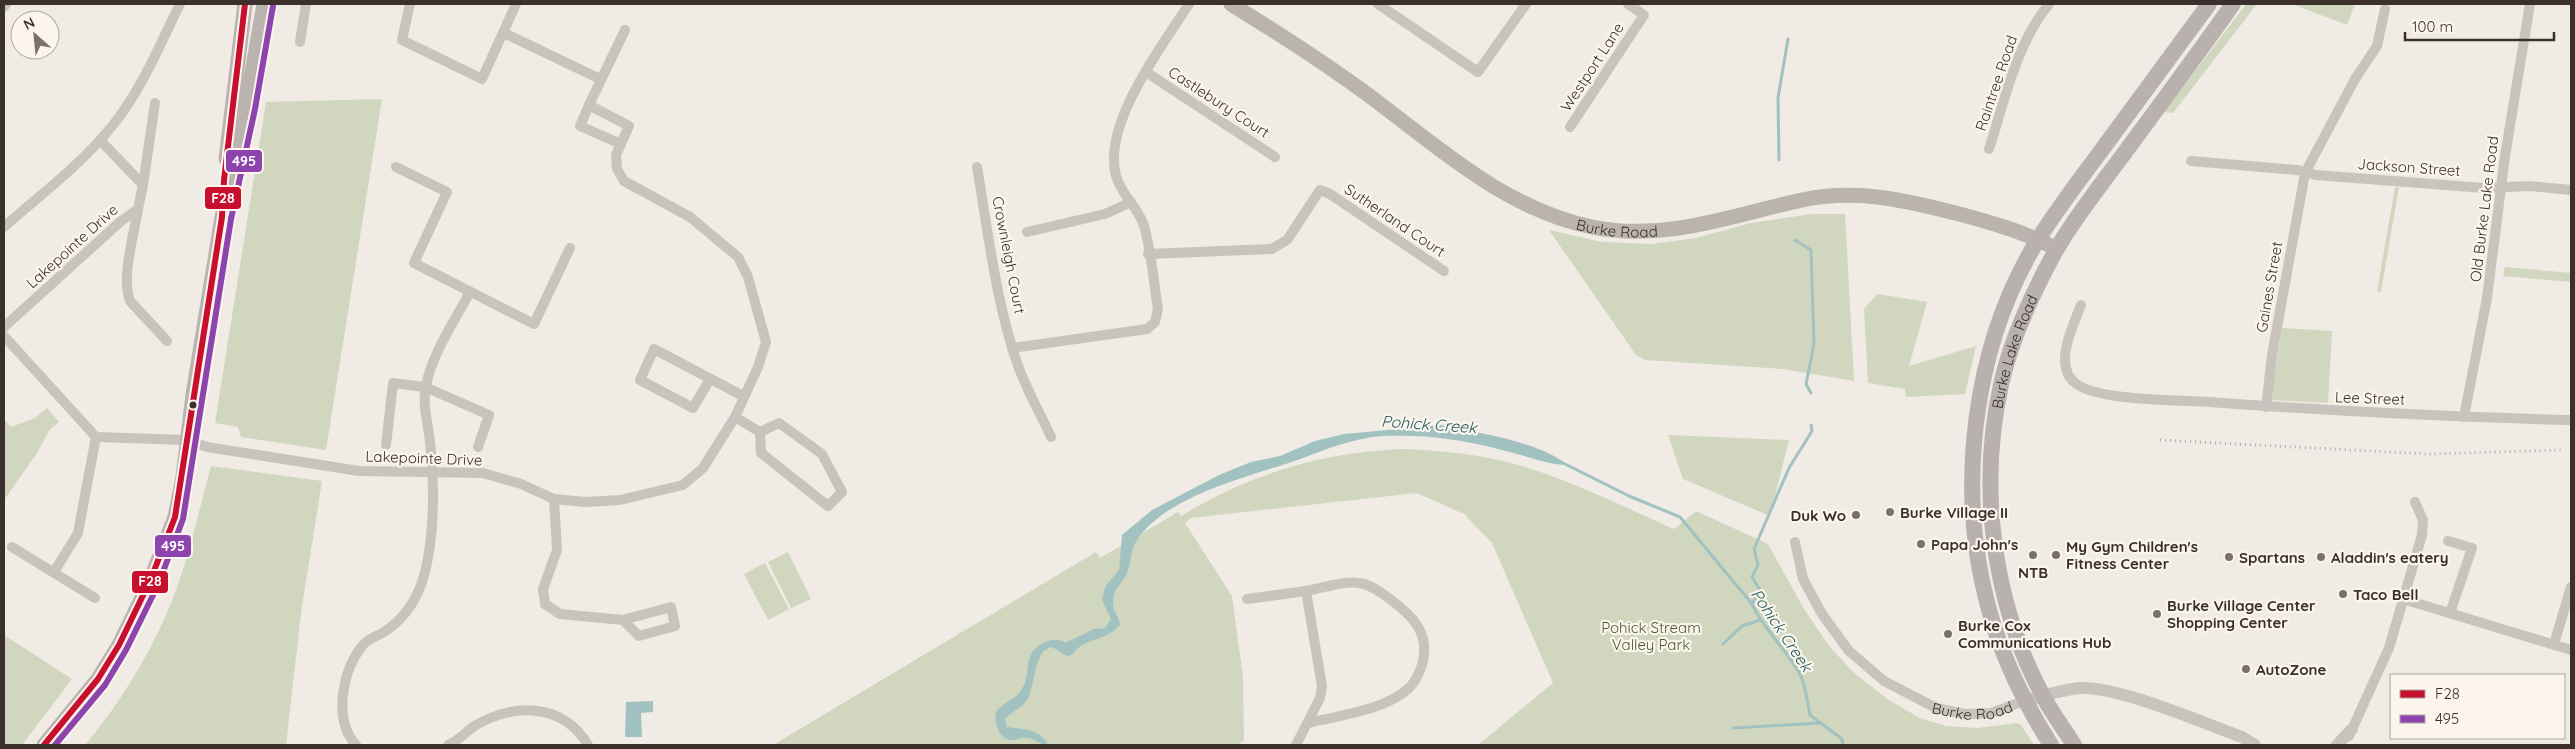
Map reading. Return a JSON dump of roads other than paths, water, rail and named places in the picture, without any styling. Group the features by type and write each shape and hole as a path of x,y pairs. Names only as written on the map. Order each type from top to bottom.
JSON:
{"main road":[{"path":"222,218 225,170 245,4"},
{"path":"44,745 98,680 139,606 175,517 183,477 187,440 222,218 246,106 264,4"},
{"name":"Burke Road","path":"1231,4 1369,96 1501,191 1529,207 1566,221 1616,231 1662,231 1698,225 1804,199 1860,194 1908,201 2015,230 2038,239 2057,250"},
{"name":"Burke Lake Road","path":"2051,745 2024,701 1997,635 1982,583 1972,502 1975,439 1983,380 2007,305 2038,239 2209,4"},
{"name":"Burke Lake Road","path":"2074,745 2043,696 2015,629 2000,577 1992,504 1993,440 2002,382 2026,312 2057,250 2233,4"}],"street":[{"path":"4,227 76,164 100,140 127,105 180,4"},
{"path":"300,42 306,4"},
{"path":"410,4 402,40 482,78 516,4"},
{"path":"1012,348 1147,329 1155,322 1158,309 1145,227 1117,178 1115,146 1130,99 1189,4"},
{"path":"1378,4 1478,72 1526,4"},
{"name":"Westport Lane","path":"1570,127 1644,15 1628,4"},
{"name":"Raintree Road","path":"1989,149 2021,51 2033,26 2050,4"},
{"name":"Old Burke Lake Road","path":"2464,417 2487,298 2514,93 2530,4"},
{"name":"Gaines Street","path":"2266,406 2272,355 2305,173 2355,79 2377,46 2386,9"},
{"path":"589,105 629,126 621,144 580,126 589,105 600,80 625,30"},
{"path":"504,33 600,80"},
{"name":"Castlebury Court","path":"1146,72 1275,157"},
{"name":"Lakepointe Drive","path":"155,103 128,272 128,294 130,301 167,341"},
{"path":"100,140 143,185"},
{"name":"Lakepointe Drive","path":"96,437 187,440 207,447 359,471 483,473 521,484 554,499 585,502 620,500 683,485 703,468 735,417 743,396 758,367 766,342 745,270 738,258 690,216 624,180 617,169 616,155 621,144"},
{"path":"2192,160 2305,173"},
{"path":"396,167 447,192 414,264 534,324 570,248"},
{"name":"Crownleigh Court","path":"977,167 995,272 1012,348 1020,373 1051,437"},
{"name":"Jackson Street","path":"2305,173 2502,188 2530,186 2571,190"},
{"name":"Sutherland Court","path":"1148,254 1272,249 1287,240 1320,190 1330,194 1444,271"},
{"path":"1027,232 1105,214 1131,202"},
{"name":"Lakepointe Drive","path":"4,327 120,222 138,209"},
{"path":"356,745 344,729 342,706 348,673 362,645 393,625 411,605 421,584 432,526 432,472 425,387 433,360 470,292"},
{"name":"Lee Street","path":"2080,305 2066,356 2067,371 2071,378 2091,391 2168,400 2266,406 2464,417 2571,420"},
{"path":"4,336 96,437 78,533 54,572"},
{"path":"710,379 693,408 640,380 654,350 743,396"},
{"path":"386,446 393,383 425,387 489,415 478,447"},
{"path":"735,417 760,432"},
{"path":"779,423 822,454 842,492 828,506 761,453 760,432 779,423"},
{"path":"554,499 557,550 543,589 545,604 560,614 624,620 671,607 675,626 639,636 624,620"},
{"path":"2345,745 2389,648 2422,535 2424,520 2415,502"},
{"path":"2448,541 2472,548 2450,613"},
{"name":"Burke Road","path":"1794,542 1802,579 1822,614 1849,651 1884,681 1936,708 1965,714 1991,712 2024,701 2081,688 2129,697 2242,737 2255,745"},
{"path":"12,547 95,598"},
{"path":"1246,599 1355,582 1366,584 1409,613 1419,626 1424,641 1424,656 1419,675 1408,688 1381,704 1308,723"},
{"path":"2554,644 2571,587"},
{"path":"1296,745 1320,698 1322,686 1306,591"},
{"path":"2403,599 2571,650"},
{"path":"448,745 476,726 506,712 533,710 558,716 582,736 588,745"},
{"path":"2338,745 2352,729"}],"water":[{"path":"1441,425 1507,439 1540,449 1568,465 1545,462 1485,446 1449,439 1378,436 1334,447 1196,495 1158,518 1143,532 1135,543 1127,573 1113,598 1113,606 1120,625 1108,634 1082,646 1072,655 1067,656 1052,647 1046,649 1041,654 1028,698 1005,719 1007,727 1041,735 1048,745 1028,738 1005,739 999,732 995,719 997,711 1015,697 1024,686 1029,659 1036,648 1054,640 1065,643 1094,629 1105,628 1111,619 1102,600 1105,587 1119,570 1122,535 1152,510 1219,475 1251,462 1280,456 1315,441 1344,434"},
{"path":"653,701 653,712 641,713 642,737 625,737 626,702"}],"waterway":[{"path":"1779,160 1778,98 1788,39"},
{"path":"1795,240 1811,250 1814,344 1806,384 1811,393"},
{"path":"1752,604 1760,590 1752,577 1758,565 1754,549 1789,468 1812,431 1811,425"},
{"name":"Pohick Creek","path":"1565,464 1629,496 1680,517 1752,604 1800,674 1804,684 1810,715 1842,739 1843,745"},
{"path":"1723,644 1742,626 1760,620"},
{"path":"1733,728 1819,723"}],"railway":[{"path":"2160,440 2429,454 2562,450"}],"place":[{"name":"Burke Village II","path":"1890,512"},
{"name":"Duk Wo","path":"1856,515"},
{"name":"Papa John's","path":"1921,544"},
{"name":"NTB","path":"2033,555"},
{"name":"My Gym Children's Fitness Center","path":"2056,555"},
{"name":"Spartans","path":"2229,557"},
{"name":"Aladdin's eatery","path":"2321,557"},
{"name":"Taco Bell","path":"2343,594"},
{"name":"Burke Village Center Shopping Center","path":"2157,614"},
{"name":"Burke Cox Communications Hub","path":"1948,634"},
{"name":"AutoZone","path":"2246,669"}],"park label":[{"name":"Pohick Stream Valley Park","path":"1651,636"}]}
